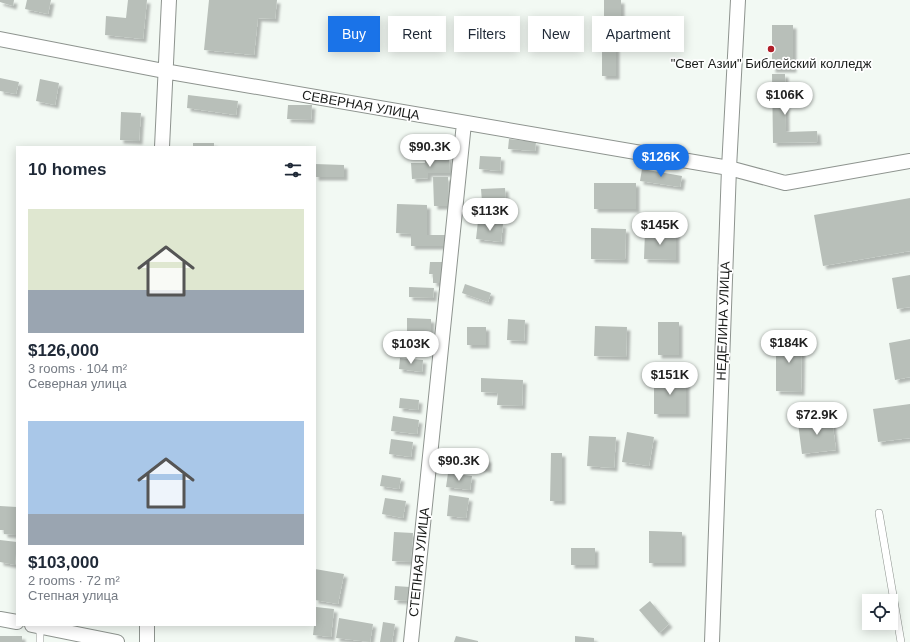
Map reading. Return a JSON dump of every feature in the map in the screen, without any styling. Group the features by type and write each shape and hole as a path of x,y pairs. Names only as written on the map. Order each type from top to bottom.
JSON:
{"street":[{"path":"162,146 164,71 169,0"},
{"name":"НЕДЕЛИНА УЛИЦА","path":"712,642 729,168 738,0"},
{"name":"СЕВЕРНАЯ УЛИЦА","path":"0,39 164,71 729,168 786,183 910,161"},
{"name":"СТЕПНАЯ УЛИЦА","path":"411,642 464,123"},
{"path":"0,619 16,622"},
{"path":"36,626 117,642"},
{"path":"147,626 147,642"}],"lane":[{"path":"879,513 901,642"},
{"path":"36,626 40,642"}],"building":[{"path":"0,0 14,0 13,6 0,2"},
{"path":"27,0 51,0 48,14 25,9"},
{"path":"128,0 147,0 143,39 105,35 106,16 126,18"},
{"path":"209,0 277,0 275,19 258,18 254,55 204,50"},
{"path":"604,0 621,0 621,16 604,16"},
{"path":"772,25 793,25 793,69 772,69"},
{"path":"602,52 616,52 616,76 602,76"},
{"path":"772,74 785,74 786,132 817,131 818,142 773,143"},
{"path":"0,78 19,82 16,94 0,91"},
{"path":"40,79 59,83 55,105 36,101"},
{"path":"188,95 238,101 236,115 187,108"},
{"path":"288,105 312,105 311,120 287,119"},
{"path":"121,112 141,113 139,141 120,140"},
{"path":"509,139 536,142 535,151 508,149"},
{"path":"193,143 214,143 214,146 193,146"},
{"path":"480,156 501,157 500,171 479,169"},
{"path":"425,158 449,158 450,173 428,173 428,178 412,179 411,163 425,163"},
{"path":"316,164 344,165 344,177 316,177"},
{"path":"642,169 682,176 680,187 640,181"},
{"path":"433,177 448,177 449,206 434,206"},
{"path":"594,183 636,183 636,209 594,209"},
{"path":"505,188 506,201 482,202 481,189"},
{"path":"910,198 910,251 823,266 814,215"},
{"path":"397,204 427,205 427,235 446,235 446,246 411,246 411,234 396,233"},
{"path":"478,221 503,224 501,242 476,239"},
{"path":"591,228 626,229 625,260 591,259"},
{"path":"645,231 676,232 676,260 644,259"},
{"path":"430,262 443,262 443,283 433,283 433,274 429,274"},
{"path":"910,275 910,307 897,309 892,278"},
{"path":"465,284 491,293 488,302 462,293"},
{"path":"409,287 434,288 433,298 409,297"},
{"path":"407,318 431,319 431,344 407,343"},
{"path":"508,319 525,320 524,341 507,340"},
{"path":"658,322 679,322 679,355 658,355"},
{"path":"595,326 627,327 626,357 594,356"},
{"path":"467,327 486,327 486,345 467,345"},
{"path":"776,337 802,337 801,392 776,391"},
{"path":"910,339 910,377 895,380 889,343"},
{"path":"400,358 423,360 422,372 399,369"},
{"path":"481,378 523,380 522,406 497,405 498,393 481,392"},
{"path":"654,379 686,379 686,414 654,414"},
{"path":"400,398 419,400 418,410 399,408"},
{"path":"910,404 910,438 878,442 873,409"},
{"path":"393,416 419,420 417,434 391,431"},
{"path":"832,419 836,450 802,454 798,423"},
{"path":"627,432 654,437 649,466 622,462"},
{"path":"589,436 616,437 614,468 587,466"},
{"path":"391,439 413,442 411,457 389,454"},
{"path":"551,453 562,453 562,501 550,501"},
{"path":"455,457 488,459 488,469 454,467"},
{"path":"448,473 472,476 470,490 446,487"},
{"path":"382,475 401,478 399,489 380,486"},
{"path":"449,495 469,498 466,518 447,516"},
{"path":"385,498 406,501 403,518 382,514"},
{"path":"0,506 16,507 16,535 4,534 4,530 0,530"},
{"path":"649,531 682,532 682,563 649,563"},
{"path":"394,532 413,533 411,562 392,561"},
{"path":"0,540 16,542 15,565 0,562"},
{"path":"571,548 595,548 595,565 571,565"},
{"path":"316,569 344,574 338,604 316,600"},
{"path":"395,586 410,587 409,601 394,600"},
{"path":"650,601 669,624 659,633 639,610"},
{"path":"316,607 334,609 331,637 313,635 314,626 316,626"},
{"path":"339,618 373,624 370,642 336,638"},
{"path":"383,622 395,624 392,642 380,642"},
{"path":"0,636 22,636 22,642 0,642"},
{"path":"456,636 478,641 478,642 454,642"},
{"path":"575,636 594,638 594,642 575,642"}],"place":[{"name":"\"Свет Азии\" Библейский колледж","path":"771,49"}]}
